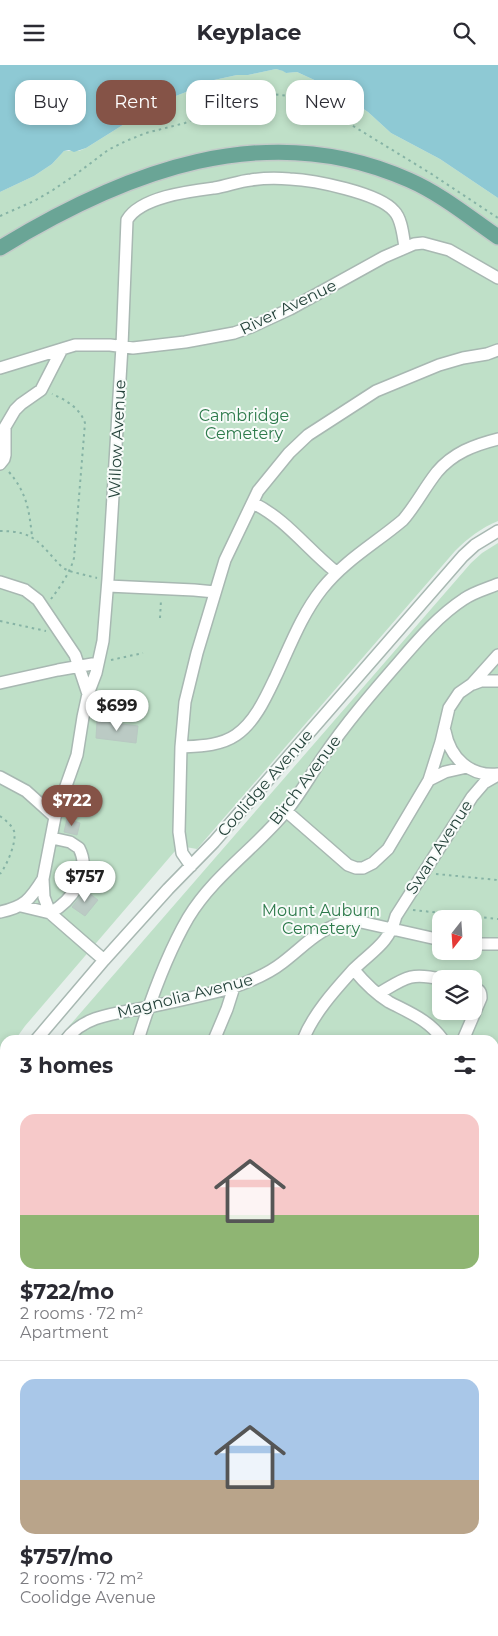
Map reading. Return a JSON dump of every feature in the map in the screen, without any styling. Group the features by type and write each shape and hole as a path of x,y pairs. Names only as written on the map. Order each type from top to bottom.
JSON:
{"main road":[{"path":"0,248 65,211 138,180 203,160 264,151 299,152 332,156 363,163 393,173 428,190 498,237"}],"street":[{"name":"Willow Avenue","path":"43,879 55,817 77,755 82,717 103,641 122,346 126,231 130,215 140,207 182,192 215,188 249,180 290,179 332,186 381,201 396,213 405,247"},
{"name":"River Avenue","path":"0,368 75,345 94,344 133,347 185,342 234,333 251,327 315,296 405,247 423,243 449,250 498,278"},
{"path":"1,463 5,455 5,427 15,410 41,390 62,349"},
{"path":"191,866 182,853 180,839 181,747 185,702 225,560 258,491 289,453 308,435 376,391 439,365 463,357 492,355 498,350"},
{"path":"181,747 211,744 226,740 236,735 247,725 269,690 308,610 336,572 403,520 437,473 449,461 472,447 498,439"},
{"path":"252,503 274,514 322,561 336,572"},
{"name":"Coolidge Avenue","path":"40,1035 104,959 214,842 463,556 475,545 498,531"},
{"path":"0,582 25,590 38,600 71,649 88,694"},
{"path":"108,583 215,592"},
{"name":"Birch Avenue","path":"140,1035 148,1007 164,967 176,941 199,901 225,871 286,811 350,721 374,690 416,643 441,617 459,603 477,592 497,585"},
{"path":"286,811 348,865 364,868 374,863 388,849 430,780 446,716 452,701 459,693 472,684 498,655"},
{"path":"0,683 98,663"},
{"path":"472,684 481,681 498,681"},
{"path":"445,724 450,748 455,757 467,767 482,773 498,775"},
{"path":"430,780 445,772 467,767"},
{"name":"Swan Avenue","path":"393,929 400,908 472,797 484,783 498,775"},
{"path":"0,777 26,791 55,817"},
{"path":"50,913 65,902 78,885 82,872 82,858 79,848 70,842 52,838"},
{"path":"43,879 44,897 50,913"},
{"path":"0,912 21,906 35,892 43,879"},
{"path":"21,906 50,913 104,959"},
{"name":"Magnolia Avenue","path":"71,1035 81,1025 101,1017 234,987 264,975 281,964 320,932 337,923 352,920 432,938"},
{"path":"305,1035 310,1025 354,970 385,941 393,929"},
{"path":"482,944 498,944"},
{"path":"354,970 378,994 424,1019 439,1035"},
{"path":"378,994 414,975 432,977"},
{"path":"216,1035 234,987"},
{"path":"466,1035 472,1020"}],"path":[{"path":"41,390 73,406 83,417 84,423 77,542 74,558 61,586 43,609"},
{"path":"1,463 17,481 25,495 32,536"},
{"path":"0,531 12,531 32,536 63,568 108,583"},
{"path":"160,617 161,599"},
{"path":"0,621 61,635"},
{"path":"98,663 143,653"},
{"path":"0,816 10,825 14,837 6,866 0,874"},
{"path":"422,873 498,880"},
{"path":"400,908 498,919"}],"green space":[{"name":"Cambridge Cemetery","path":"276,69 286,73 297,72 314,80 286,80 286,125 364,125 364,109 391,133 440,159 498,198 498,521 475,534 455,551 197,849 174,845 175,851 19,1035 0,1035 0,192 34,176 52,164 64,151 79,151 86,148 123,125 176,125 176,96 186,92 186,125 276,125 276,80 214,80 237,75 248,75"},
{"name":"Mount Auburn Cemetery","path":"498,543 498,1035 61,1035 471,563"}],"water":[{"path":"0,65 498,65 498,198 440,159 391,133 364,109 364,80 314,80 297,72 286,73 276,69 214,80 186,80 186,92 176,96 176,80 96,80 96,125 123,125 86,148 74,152 64,151 52,164 34,176 0,192"}],"building":[{"path":"97,721 138,726 136,743 96,738"},
{"path":"67,819 80,823 77,835 64,832"},
{"path":"85,890 98,900 85,916 72,907"}]}
